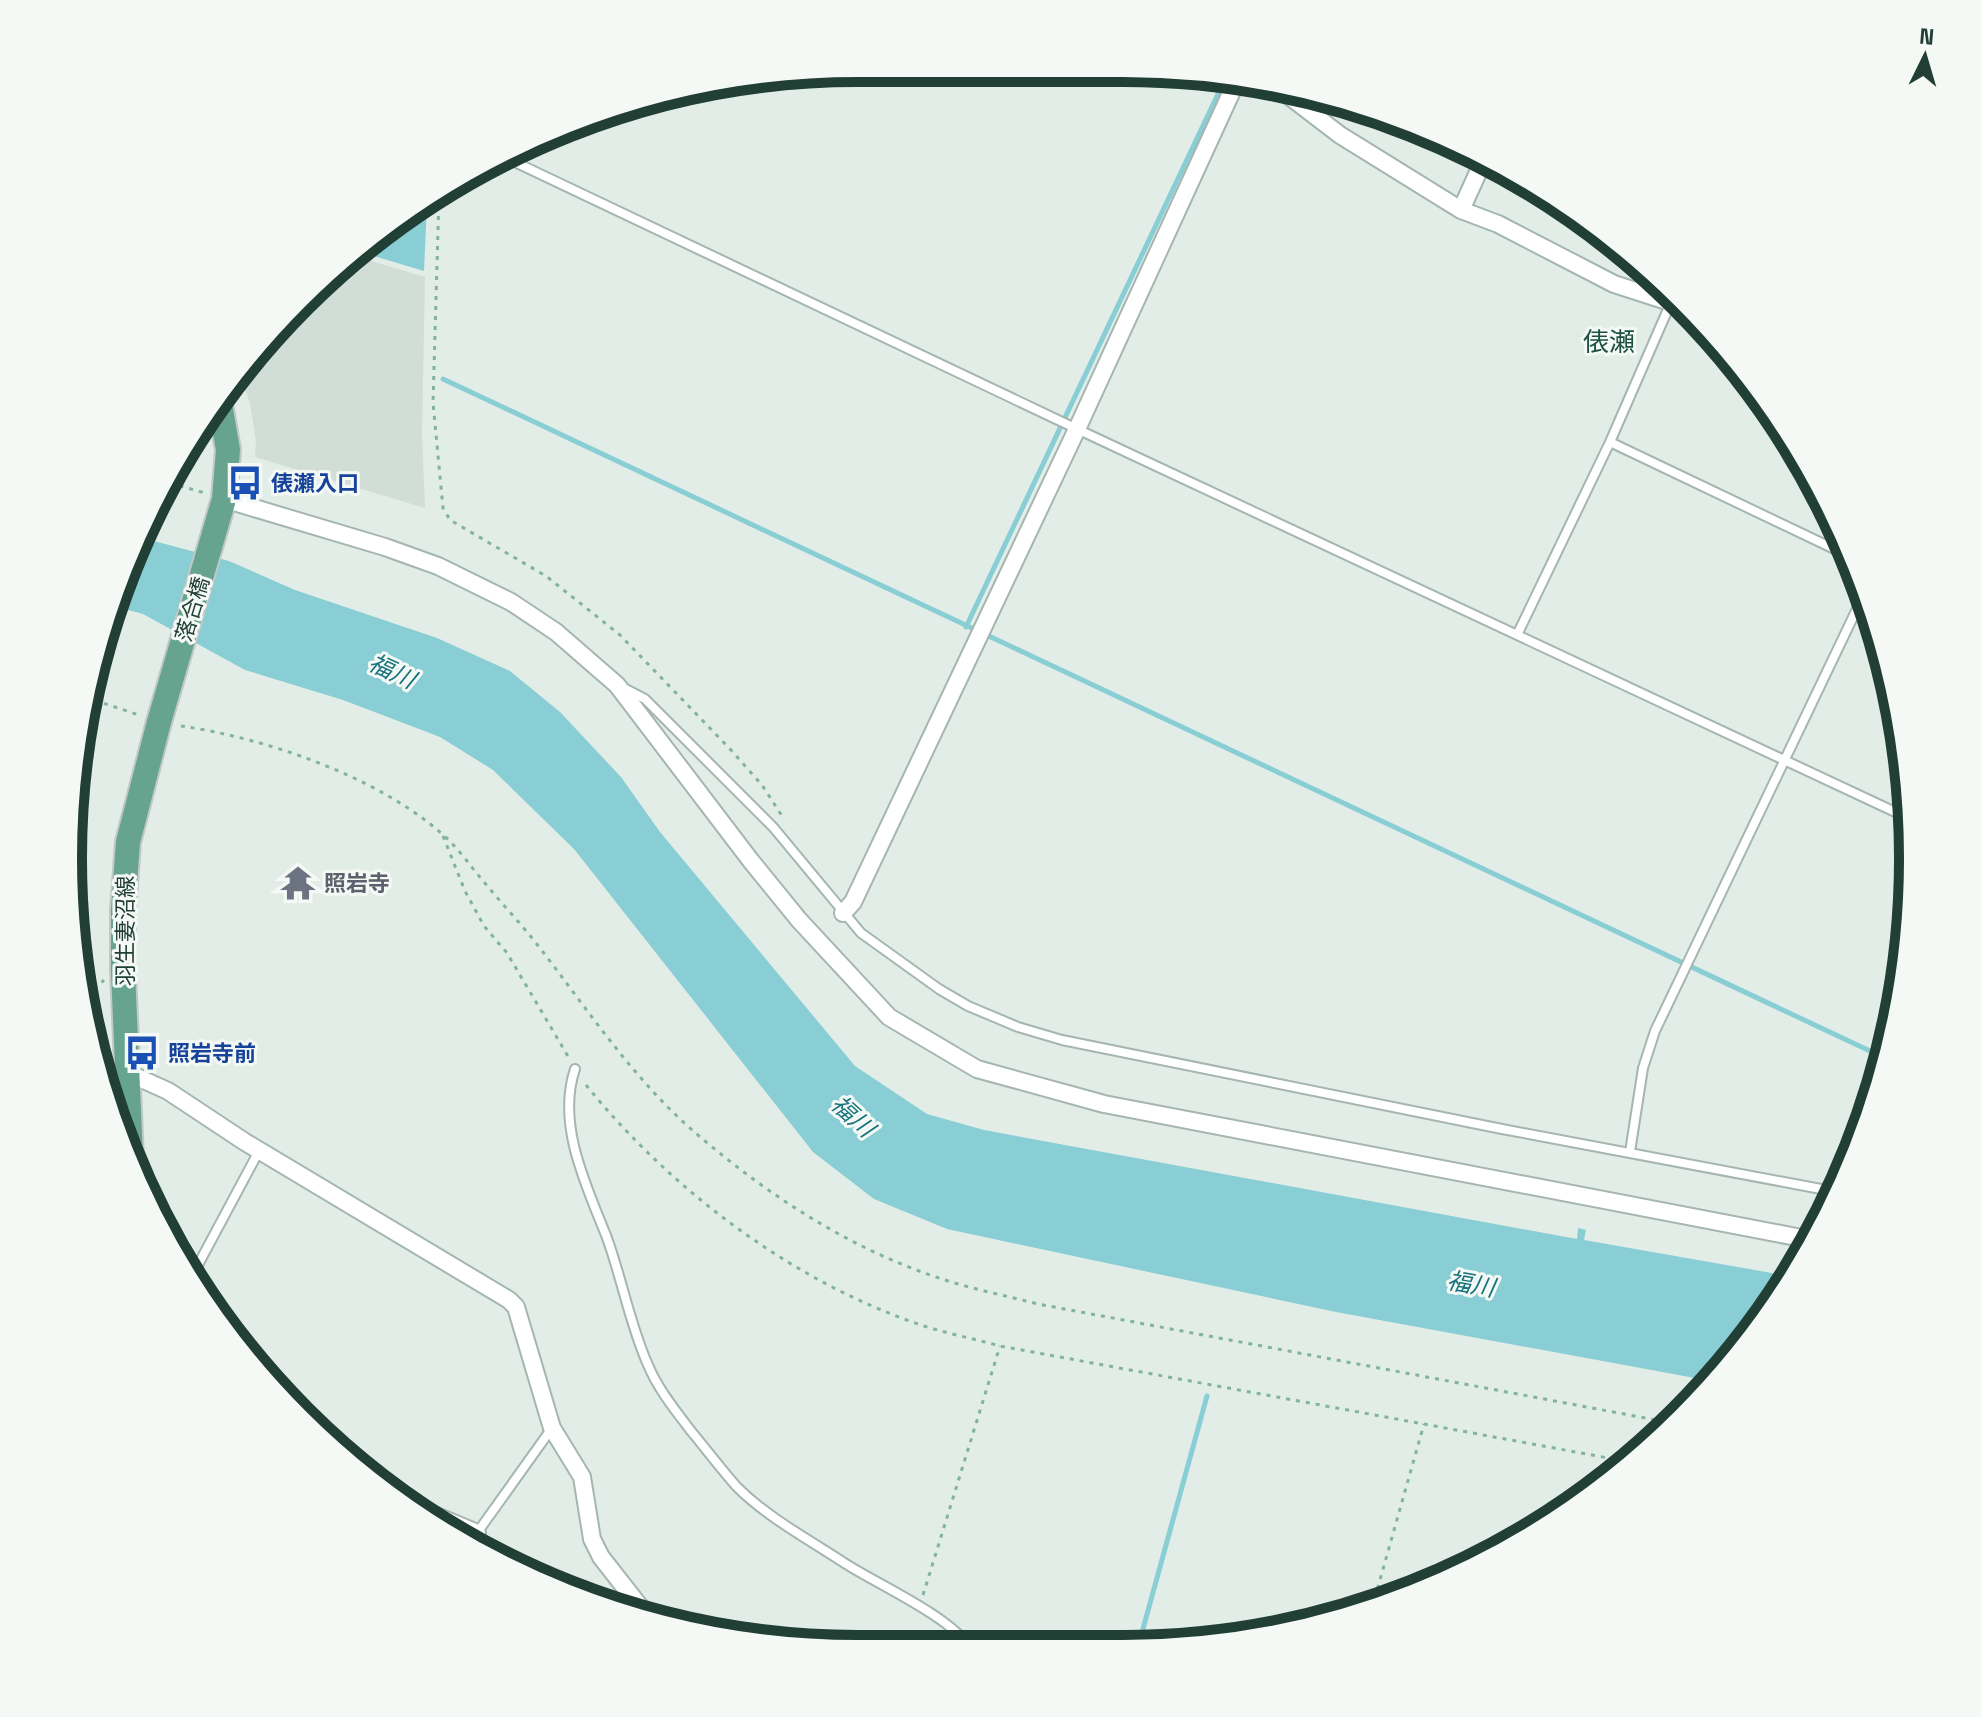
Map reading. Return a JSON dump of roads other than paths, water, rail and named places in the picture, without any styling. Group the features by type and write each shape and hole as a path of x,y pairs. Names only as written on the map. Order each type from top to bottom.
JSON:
{"main road":[{"path":"216,501 228,450 222,414"},
{"name":"落合橋","path":"161,715 216,501"},
{"name":"羽生妻沼線","path":"130,1126 123,971 124,872 136,807 161,715"}],"street":[{"path":"843,913 853,902 1077,429 1232,90"},
{"path":"1297,102 1340,135 1461,210 1498,224 1614,284 1660,298"},
{"path":"1461,210 1479,169"},
{"path":"216,501 385,547 472,581 556,632 617,685 799,920 889,1017 977,1069 1104,1104 1800,1238"},
{"path":"128,1073 168,1091 260,1151 516,1307 552,1428 582,1477 592,1539 601,1557 637,1602"}],"lane":[{"path":"515,162 1897,813"},
{"path":"1518,633 1673,310"},
{"path":"1610,442 1835,549"},
{"path":"1630,1152 1643,1068 1655,1031 1858,608"},
{"path":"617,685 645,699 695,746 773,827 861,933 939,989 968,1006 1018,1027 1062,1040 1502,1129 1825,1190"},
{"path":"575,1069 570,1087 570,1116 586,1187 617,1265 647,1364 662,1391 719,1465 756,1504 958,1635"},
{"path":"198,1266 260,1151"},
{"path":"478,1535 552,1428"}],"water":[{"path":"427,213 424,271 371,255"},
{"name":"福川","path":"151,540 229,561 295,590 437,638 510,671 560,712 621,777 660,832 855,1066 927,1114 984,1130 1577,1239 1578,1228 1586,1230 1584,1240 1778,1274 1739,1331 1698,1379 1336,1312 947,1229 874,1199 813,1152 574,849 493,770 440,737 343,700 245,670 143,614 123,609"}],"waterway":[{"path":"966,627 1221,89"},
{"path":"443,379 1874,1053"},
{"path":"1142,1634 1207,1396"}],"place":[{"name":"俵瀬入口","path":"245,483"},
{"name":"照岩寺","path":"298,883"},
{"name":"照岩寺前","path":"142,1053"}],"district":[{"name":"俵瀬","path":"1609,342"}]}
